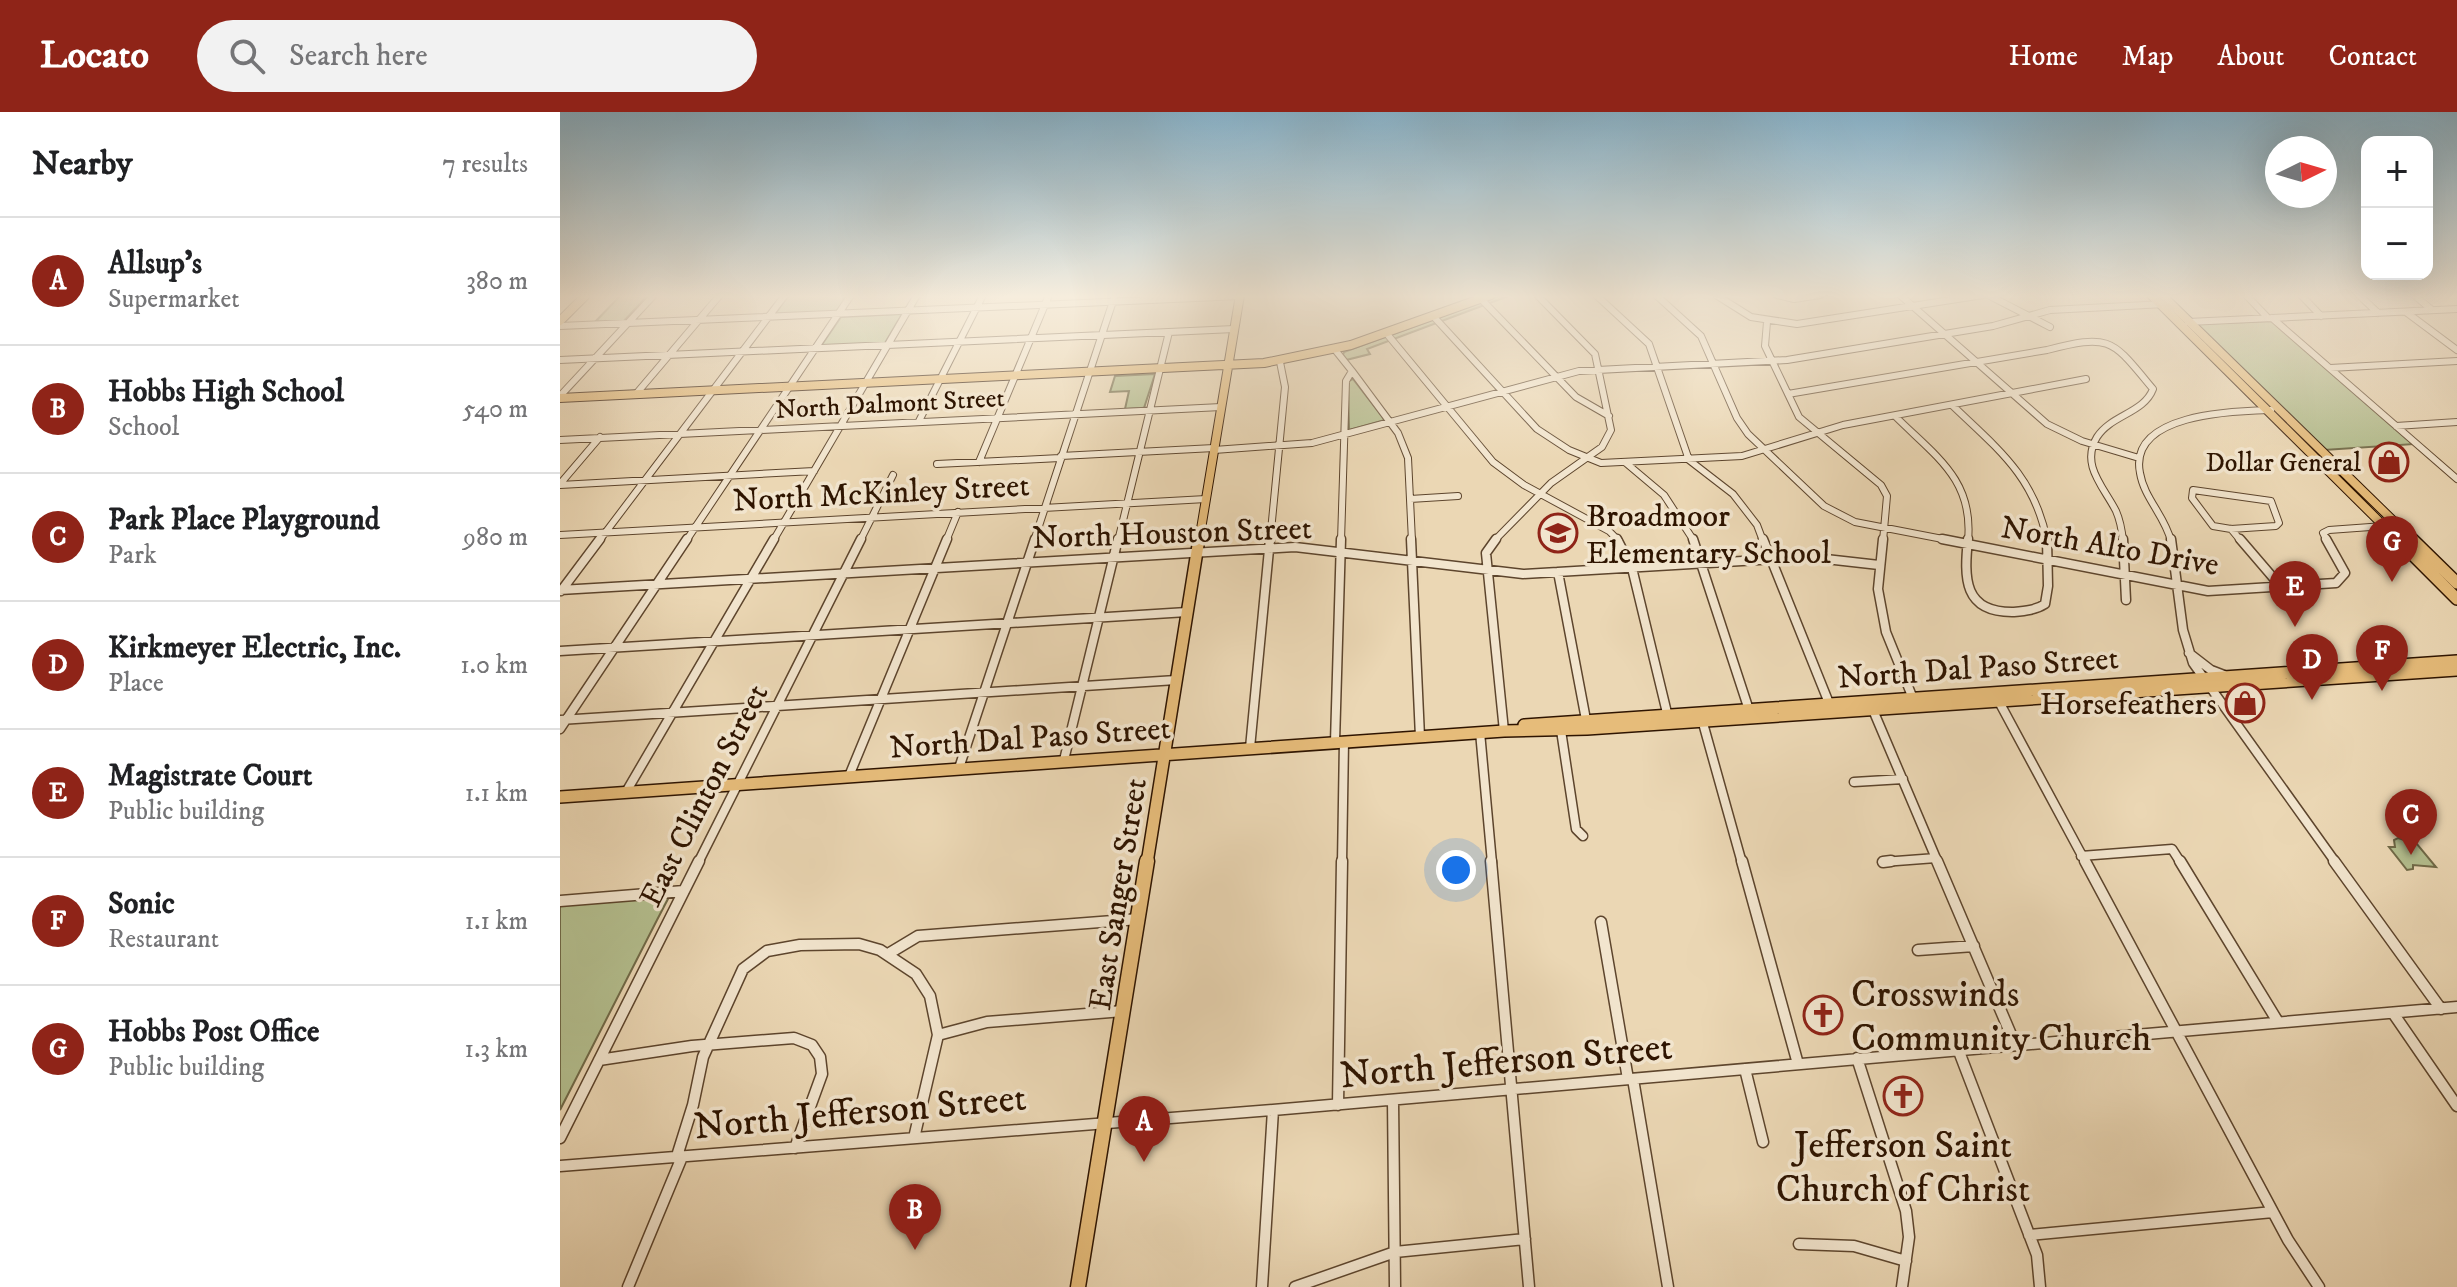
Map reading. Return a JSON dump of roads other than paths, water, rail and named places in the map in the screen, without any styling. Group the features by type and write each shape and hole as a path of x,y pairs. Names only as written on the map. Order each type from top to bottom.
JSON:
{"main road":[{"name":"East Sanger Street","path":"1078,1287 1231,350"},
{"path":"1234,350 1234,358 1238,361 1276,362"},
{"path":"560,397 1228,366 1276,362 1339,350"},
{"path":"2206,350 2384,526 2455,591"},
{"path":"2218,350 2398,525 2455,591"},
{"path":"1221,405 1231,377 1252,364"},
{"name":"North Dal Paso Street","path":"2205,682 2229,676 2457,661"},
{"name":"North Dal Paso Street","path":"560,797 1831,707 2205,682 2457,670"},
{"name":"North Dal Paso Street","path":"1831,707 1873,710 1915,702"}],"street":[{"path":"560,397 603,350"},
{"path":"636,394 673,350"},
{"path":"560,360 782,350"},
{"path":"560,729 563,720 814,350"},
{"path":"626,792 885,350"},
{"path":"919,421 955,350"},
{"path":"979,462 1025,350"},
{"path":"959,768 1097,350"},
{"path":"1064,760 1165,350"},
{"path":"1402,350 1493,462 1609,531 1624,548 1632,568 1668,718"},
{"path":"1465,350 1537,429 1586,458 1601,463 1742,456 1815,432 2086,379"},
{"path":"1531,350 1576,397 1609,416"},
{"path":"1504,731 1486,571 1488,549 1541,493 1569,468 1608,441 1611,430 1609,416 1593,350"},
{"path":"1649,350 1689,460 1742,502 1763,534 1831,707"},
{"name":"North Alto Drive","path":"1707,350 1741,425 1834,513 1855,522 2217,591 2329,585 2341,580 2345,573 2324,537 2326,531 2398,525"},
{"path":"1767,350 1799,417 1883,489 1888,500 1878,589 1886,632 1915,702"},
{"path":"937,464 1312,443 1556,376 1599,369 1772,361 1845,350"},
{"path":"1959,350 2054,429 2139,458"},
{"path":"1788,394 2037,350"},
{"path":"2120,350 2150,383 2153,393 2143,404 2109,422 2093,444 2092,471 2120,523 2126,600"},
{"path":"2308,350 2457,479"},
{"path":"1336,351 1389,421 1406,452 1420,737"},
{"path":"561,591 743,352"},
{"path":"2330,368 2457,361"},
{"path":"1250,748 1285,387 1276,362"},
{"path":"1338,1105 1341,551 1346,381 1352,371"},
{"name":"North Dalmont Street","path":"560,440 1221,405"},
{"path":"1895,416 1963,491 1970,510 1967,589 1978,603 1996,610 2038,609 2046,605 2048,559 2047,527 2036,495 2017,469 1953,406"},
{"path":"2279,410 2190,417 2153,438 2139,458 2139,473 2144,487 2169,528 2186,651 2205,682 2441,1009"},
{"path":"2396,426 2457,422"},
{"path":"560,484 600,437"},
{"path":"1626,463 1676,509 1692,535 1750,713"},
{"path":"560,484 814,471"},
{"name":"East Clinton Street","path":"560,1138 893,475"},
{"path":"2231,529 2276,526 2279,523 2275,506 2271,501 2193,490 2192,498 2213,526 2231,529 2282,588"},
{"path":"1410,499 1458,496"},
{"name":"North McKinley Street","path":"560,535 1206,499"},
{"path":"849,776 958,512"},
{"name":"North Houston Street","path":"561,591 1306,547 1486,571 1558,572 1839,558 1879,565"},
{"path":"1558,572 1586,724"},
{"path":"1969,609 1978,603"},
{"path":"560,651 1187,612"},
{"path":"2186,651 2211,670 2229,676"},
{"path":"563,720 1176,680"},
{"path":"1996,696 2273,1212 2319,1287"},
{"path":"1873,710 2015,1044"},
{"path":"1701,716 1798,1064"},
{"path":"1560,726 1576,829 1583,836"},
{"path":"1480,732 1529,1287"},
{"path":"1854,782 1903,779"},
{"path":"2081,856 2172,849 2278,1022"},
{"path":"1883,862 1936,858"},
{"path":"560,901 684,891"},
{"path":"888,954 918,936 1140,919"},
{"path":"1601,922 1668,1287"},
{"path":"628,1287 680,1157 696,1080 709,1045 734,988 750,962 767,951 781,947 859,944 888,954 916,974 930,996 938,1035 914,1138"},
{"path":"1918,950 1974,946"},
{"name":"North Jefferson Street","path":"560,1166 1338,1105 2457,1007"},
{"path":"938,1035 987,1022 1125,1011"},
{"path":"2393,1013 2457,1106"},
{"path":"599,1060 709,1045 794,1038 812,1045 820,1057 822,1074 795,1148"},
{"path":"1958,1049 2029,1235 2039,1265 2040,1287"},
{"path":"1857,1058 1906,1211 1909,1237 1902,1287"},
{"path":"1745,1069 1763,1142"},
{"path":"1393,1100 1395,1287"},
{"path":"1262,1287 1273,1110"},
{"path":"2029,1235 2273,1212"},
{"path":"1295,1287 1395,1252 1525,1239"},
{"path":"1799,1244 1826,1241 1862,1245 1906,1261"}],"place":[{"name":"Dollar General","path":"2389,462"},
{"name":"Broadmoor Elementary School","path":"1558,533"},
{"name":"Hobbs Post Office","path":"2392,582"},
{"name":"Magistrate Court","path":"2295,627"},
{"name":"Sonic","path":"2382,691"},
{"name":"Kirkmeyer Electric, Inc.","path":"2312,700"},
{"name":"Horsefeathers","path":"2245,703"},
{"name":"Park Place Playground","path":"2411,855"},
{"name":"Crosswinds Community Church","path":"1823,1015"},
{"name":"Jefferson Saint Church of Christ","path":"1903,1096"},
{"name":"Allsup's","path":"1144,1162"},
{"name":"Hobbs High School","path":"915,1250"}]}
